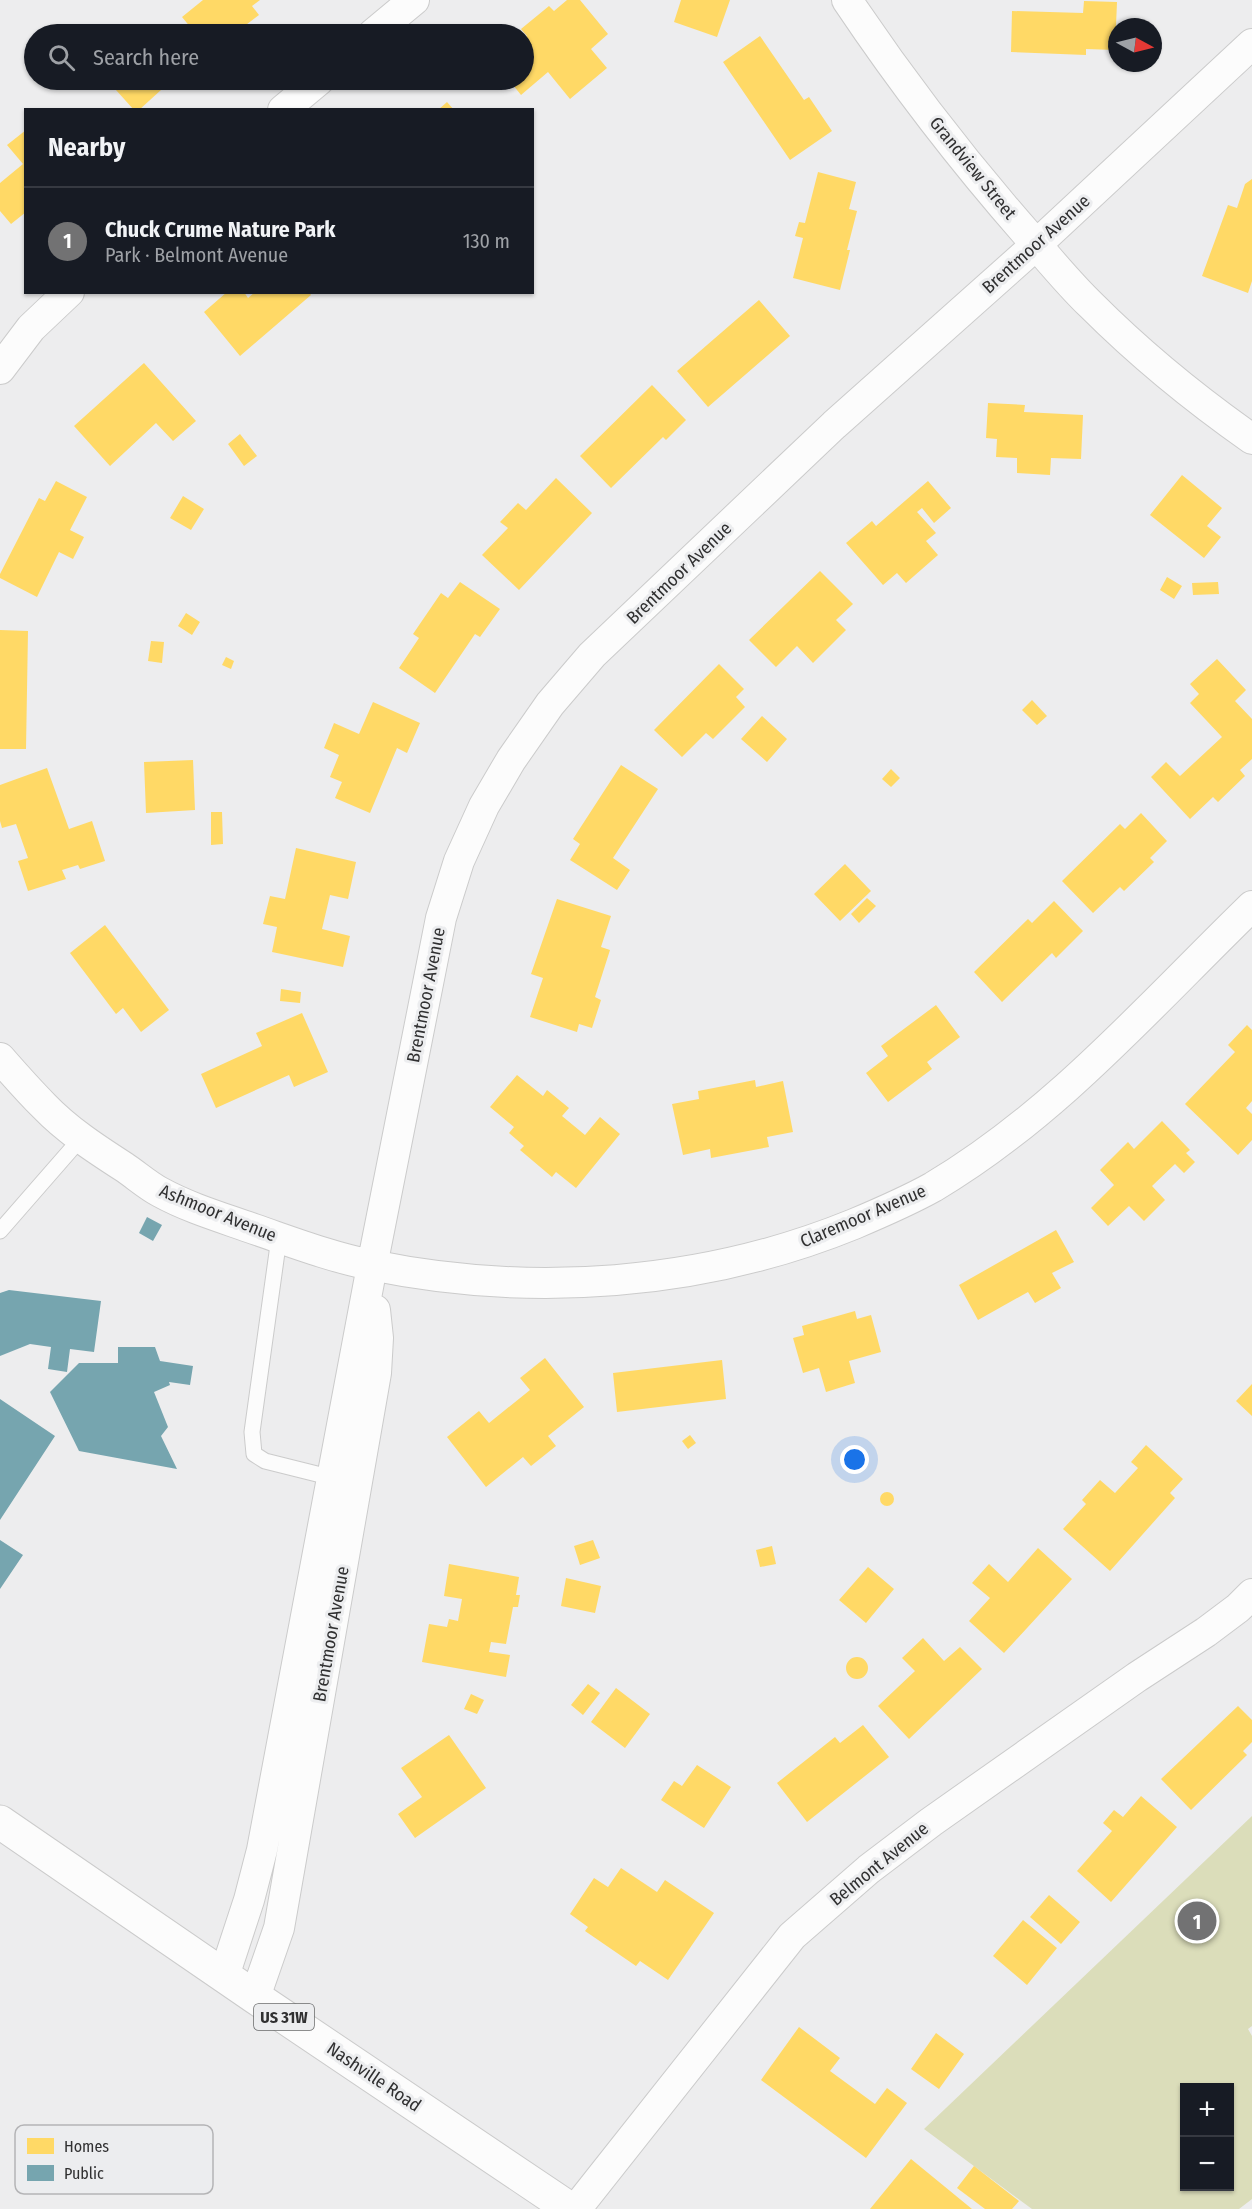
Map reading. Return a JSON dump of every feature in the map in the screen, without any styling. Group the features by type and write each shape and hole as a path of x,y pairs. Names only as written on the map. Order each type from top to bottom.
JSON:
{"main road":[{"name":"Nashville Road","path":"0,1822 570,2209"}],"street":[{"path":"385,24 414,0"},
{"name":"Grandview Street","path":"847,0 960,155 1036,245 1090,304 1139,350 1252,439"},
{"name":"Brentmoor Avenue","path":"255,1997 279,1928 344,1481 372,1266 441,918 464,852 484,806 511,760 550,704 592,655 834,425 1036,245 1252,44"},
{"path":"285,108 307,90"},
{"path":"0,369 31,328 67,294"},
{"name":"Claremoor Avenue","path":"372,1266 495,1282 592,1283 646,1278 702,1268 819,1238 839,1230 928,1190 982,1156 1032,1118 1125,1033 1252,906"},
{"name":"Ashmoor Avenue","path":"0,1058 46,1108 82,1137 160,1192 279,1238 372,1266"},
{"name":"Brentmoor Avenue","path":"224,1976 249,1900 262,1850 344,1481"},
{"name":"Belmont Avenue","path":"576,2209 792,1936 869,1869 931,1822 1137,1677 1206,1632 1238,1608 1252,1594"}],"lane":[{"path":"0,1231 82,1137"},
{"path":"279,1238 252,1432 254,1454 265,1461 344,1481"}],"green space":[{"path":"1252,1816 1252,2026 1248,2029 1252,2036 1252,2199 1239,2209 1032,2209 924,2129"}],"building: Homes":[{"path":"203,0 260,0 252,6 259,15 247,24 188,24 182,17"},
{"path":"567,0 580,0 608,34 591,49 607,68 570,99 548,72 534,84 534,24 527,24 549,6 554,11"},
{"path":"681,0 730,0 717,37 674,22"},
{"path":"1084,1 1117,2 1116,18 1108,18 1108,50 1086,49 1086,55 1011,52 1012,11 1083,13"},
{"path":"760,36 804,100 809,97 832,131 790,160 723,62"},
{"path":"116,90 161,90 141,108 132,108"},
{"path":"517,90 527,90 521,95"},
{"path":"447,102 452,108 440,108"},
{"path":"24,132 24,214 11,224 0,211 0,183 23,164 7,145"},
{"path":"818,172 856,182 849,209 857,211 840,290 793,278 803,238 795,236 799,222 805,223"},
{"path":"1252,179 1252,281 1248,293 1202,276 1228,205 1237,208 1245,184"},
{"path":"225,294 245,294 248,298 253,294 311,295 240,356 204,312"},
{"path":"759,300 790,336 708,407 677,371"},
{"path":"144,363 196,421 173,441 156,423 110,466 74,426"},
{"path":"652,385 686,420 666,440 663,437 611,488 580,456"},
{"path":"988,403 1025,405 1024,412 1083,415 1081,459 1051,458 1050,475 1017,473 1017,458 996,457 997,439 986,438"},
{"path":"240,434 257,456 244,466 228,444"},
{"path":"1182,475 1222,508 1207,526 1221,537 1204,558 1150,515"},
{"path":"556,478 592,513 519,590 482,555 508,528 500,522 518,503 526,510"},
{"path":"56,481 87,497 70,530 84,537 73,559 59,552 37,597 0,578 0,574 39,498 45,501"},
{"path":"928,481 951,508 934,523 922,508 917,512 936,533 926,541 938,555 906,583 897,573 883,585 846,543 872,521 876,526"},
{"path":"183,496 204,509 191,530 170,518"},
{"path":"820,571 853,604 836,620 846,630 813,663 797,646 776,667 749,640"},
{"path":"1167,577 1182,586 1174,599 1160,590"},
{"path":"460,582 500,609 480,637 475,634 435,693 399,668 419,638 413,634 441,593 448,598"},
{"path":"1218,582 1219,594 1193,595 1192,583"},
{"path":"186,613 200,622 192,635 178,626"},
{"path":"0,630 28,631 26,749 0,749"},
{"path":"151,641 164,642 162,663 148,661"},
{"path":"226,657 234,661 231,669 222,665"},
{"path":"1217,659 1246,690 1235,701 1252,719 1252,759 1240,770 1245,776 1218,802 1213,797 1190,819 1151,777 1166,762 1180,776 1222,737 1190,703 1199,694 1190,684"},
{"path":"719,664 744,689 736,697 745,707 713,739 706,733 682,757 654,730"},
{"path":"1032,700 1047,716 1037,725 1022,710"},
{"path":"373,702 420,723 407,753 397,748 370,813 335,798 342,782 330,777 339,755 324,748 334,723 359,734"},
{"path":"762,716 787,739 767,762 741,739"},
{"path":"193,760 195,810 146,813 144,762"},
{"path":"621,765 658,789 613,858 630,870 617,890 570,860 580,844 573,839"},
{"path":"47,768 69,829 92,821 105,861 80,869 78,865 62,870 66,879 28,891 18,861 28,858 16,824 2,828 0,821 0,785"},
{"path":"891,769 900,778 891,787 882,779"},
{"path":"211,812 222,812 223,844 211,845"},
{"path":"1141,813 1167,841 1150,858 1154,862 1124,891 1120,887 1093,913 1062,881 1120,824 1125,829"},
{"path":"296,848 356,862 348,899 330,895 322,929 350,936 343,967 272,952 277,927 263,924 270,896 285,899"},
{"path":"845,864 871,891 840,921 814,894"},
{"path":"867,898 876,906 859,923 851,914"},
{"path":"557,899 611,916 601,947 610,950 595,997 601,1000 592,1028 579,1024 577,1032 530,1017 543,978 531,974"},
{"path":"1054,901 1083,931 1056,958 1052,953 1002,1002 974,972 1028,919 1032,923"},
{"path":"105,925 169,1010 141,1032 123,1008 116,1014 70,953"},
{"path":"281,989 301,992 300,1003 280,1001"},
{"path":"936,1005 960,1037 927,1062 932,1069 888,1102 866,1073 888,1056 881,1046"},
{"path":"302,1013 328,1072 294,1087 289,1075 216,1108 201,1074 262,1046 256,1033"},
{"path":"1247,1025 1252,1030 1252,1101 1246,1108 1252,1114 1252,1140 1238,1155 1185,1104 1235,1052 1228,1045"},
{"path":"517,1075 543,1096 547,1090 569,1108 562,1116 585,1135 600,1117 620,1134 576,1188 556,1172 552,1177 520,1150 524,1146 509,1133 514,1127 490,1107"},
{"path":"755,1080 756,1087 783,1081 793,1132 767,1137 769,1147 711,1158 710,1149 683,1155 672,1104 699,1099 698,1091"},
{"path":"1162,1121 1190,1150 1186,1153 1195,1162 1184,1173 1175,1164 1152,1186 1165,1200 1144,1221 1129,1206 1108,1226 1091,1208 1114,1185 1100,1170 1128,1142 1134,1149"},
{"path":"1056,1230 1074,1262 1052,1273 1061,1288 1035,1303 1028,1292 978,1320 959,1285"},
{"path":"855,1311 857,1319 871,1315 881,1352 849,1361 855,1383 826,1392 819,1368 803,1373 793,1338 804,1335 802,1326"},
{"path":"545,1358 584,1407 548,1436 556,1446 531,1466 523,1457 486,1487 447,1437 479,1411 489,1423 530,1390 520,1378"},
{"path":"722,1360 726,1399 617,1412 613,1373"},
{"path":"1252,1384 1252,1416 1236,1401"},
{"path":"690,1435 696,1443 688,1449 682,1441"},
{"path":"1146,1445 1183,1479 1170,1493 1175,1498 1110,1571 1063,1529 1086,1504 1082,1500 1100,1480 1115,1493 1138,1468 1131,1462"},
{"path":"884,1492 890,1492 894,1499 890,1506 884,1506 880,1502 880,1496"},
{"path":"593,1540 600,1558 580,1565 574,1546"},
{"path":"772,1546 776,1564 760,1567 756,1550"},
{"path":"1038,1548 1072,1579 1004,1653 969,1621 990,1598 972,1583 989,1564 1008,1582"},
{"path":"449,1564 519,1577 516,1595 520,1595 518,1607 513,1607 506,1644 491,1642 489,1652 510,1655 506,1677 422,1662 429,1624 447,1627 449,1619 458,1621 462,1599 444,1596"},
{"path":"868,1567 894,1589 866,1623 839,1600"},
{"path":"566,1578 601,1586 595,1613 561,1606"},
{"path":"923,1638 944,1661 960,1647 982,1669 909,1739 878,1706 915,1671 902,1658"},
{"path":"853,1657 861,1657 868,1664 868,1672 861,1679 853,1679 846,1672 846,1664"},
{"path":"588,1684 600,1693 583,1715 571,1705"},
{"path":"616,1688 650,1714 625,1748 591,1722"},
{"path":"471,1694 484,1700 477,1714 464,1709"},
{"path":"1238,1706 1252,1720 1252,1742 1243,1751 1247,1755 1191,1810 1161,1779"},
{"path":"863,1725 889,1757 807,1822 777,1783 835,1737 840,1743"},
{"path":"449,1735 486,1788 415,1838 398,1814 422,1797 401,1768"},
{"path":"697,1765 731,1787 704,1828 661,1800 674,1781 682,1786"},
{"path":"1141,1796 1177,1827 1111,1902 1077,1871 1112,1831 1103,1823 1114,1810 1123,1817"},
{"path":"621,1868 657,1892 665,1880 714,1913 668,1980 640,1961 636,1966 585,1931 588,1927 570,1914 594,1878 608,1887"},
{"path":"1049,1895 1080,1922 1061,1944 1030,1917"},
{"path":"1023,1920 1057,1948 1027,1985 993,1956"},
{"path":"799,2027 840,2058 830,2071 875,2104 887,2088 907,2103 866,2158 761,2080"},
{"path":"936,2033 964,2054 939,2089 911,2069"},
{"path":"911,2159 972,2209 870,2209"},
{"path":"974,2166 1019,2201 1012,2209 985,2209 957,2188"}],"building: Public":[{"path":"147,1217 162,1225 153,1241 139,1233"},
{"path":"9,1290 101,1301 94,1352 70,1349 67,1372 48,1369 51,1347 30,1344 0,1356 0,1293"},
{"path":"118,1347 155,1347 160,1361 193,1366 190,1385 169,1382 170,1385 154,1392 168,1427 161,1436 177,1469 79,1451 50,1392 79,1363 118,1363"},
{"path":"0,1399 55,1436 0,1520"},
{"path":"0,1540 23,1555 0,1589"}],"place":[{"name":"Chuck Crume Nature Park","path":"1197,1921"}]}
